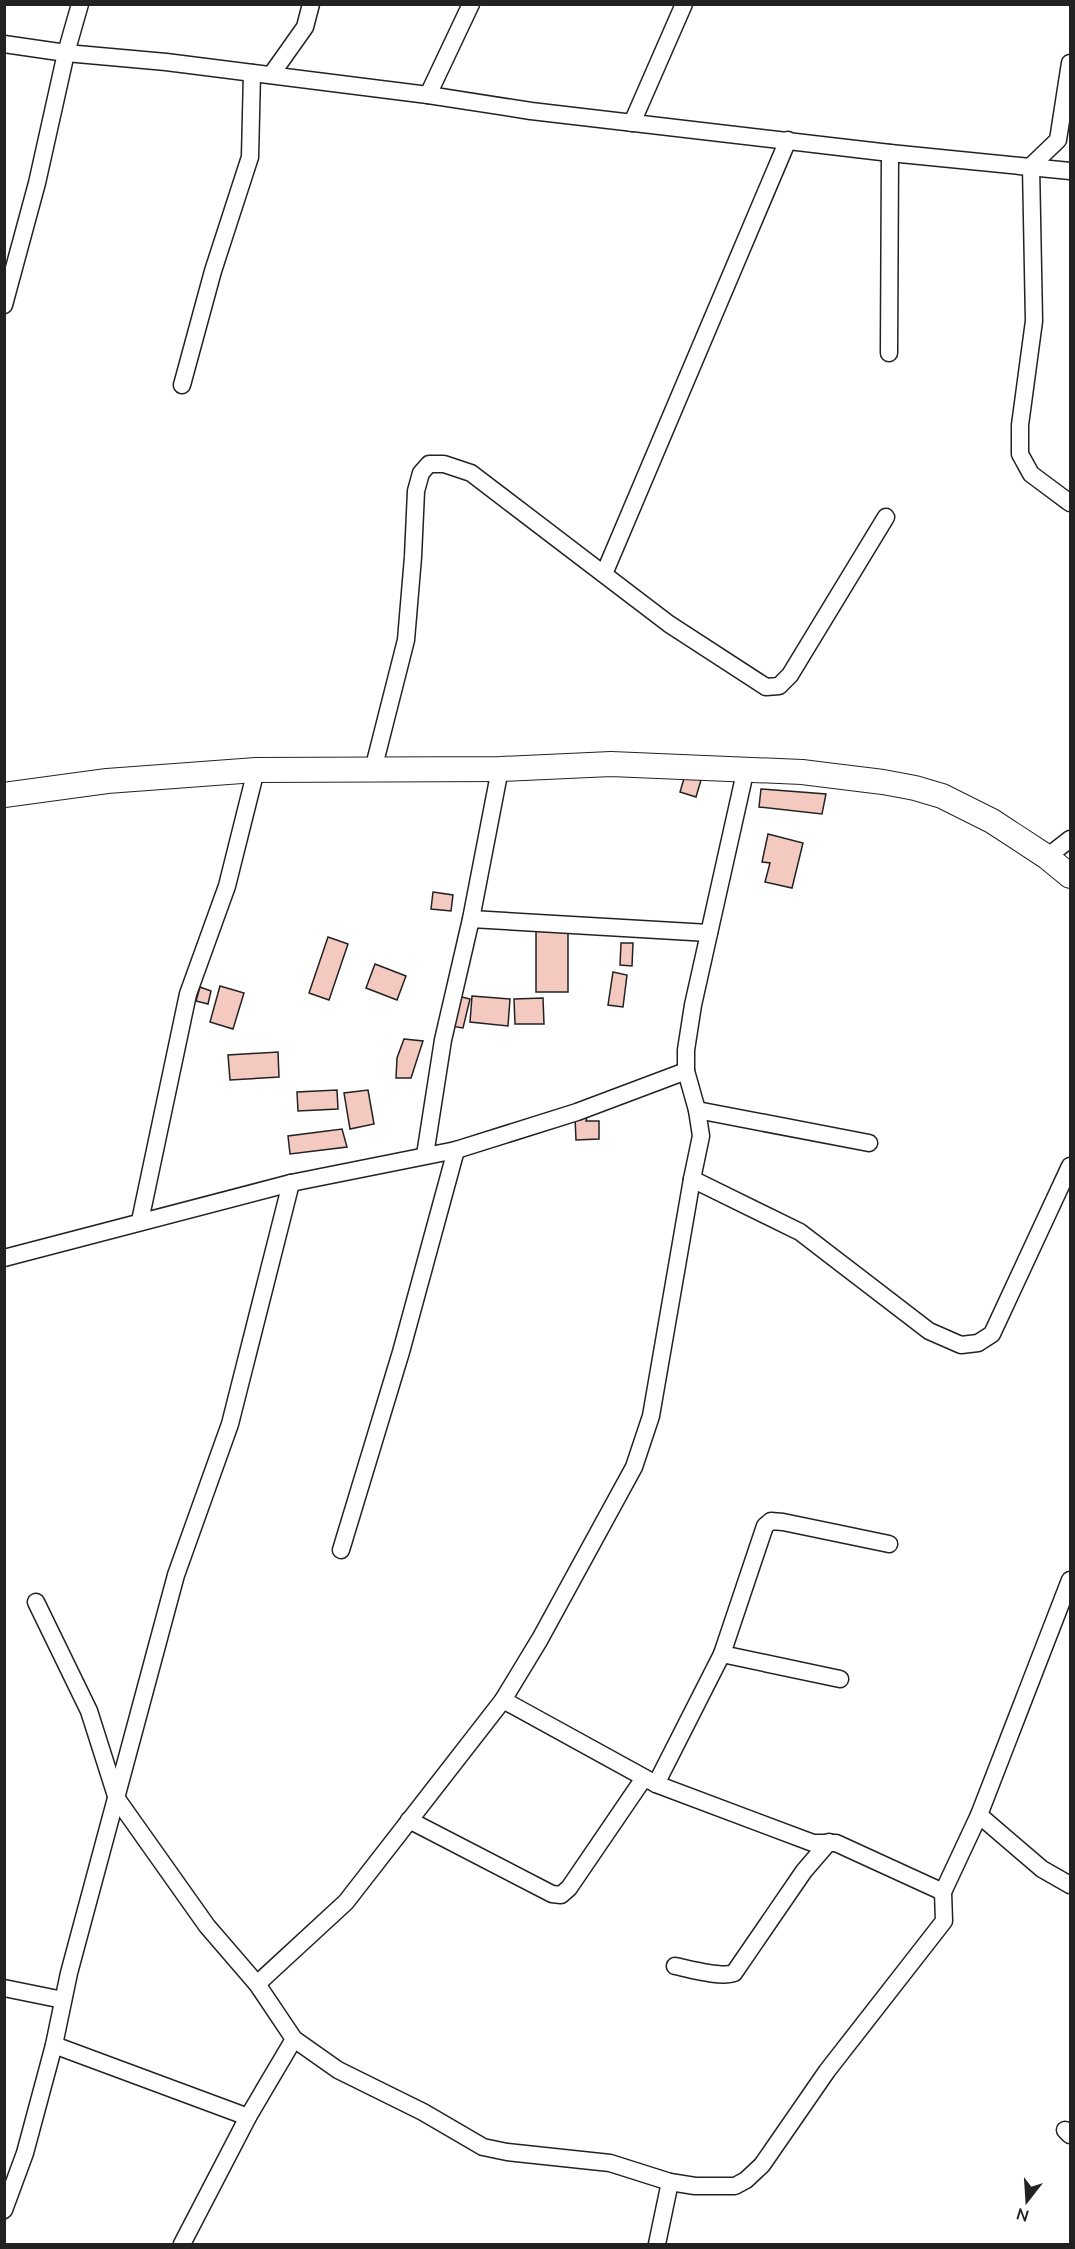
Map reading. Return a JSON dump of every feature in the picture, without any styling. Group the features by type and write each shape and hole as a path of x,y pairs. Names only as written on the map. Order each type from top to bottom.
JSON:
{"street":[{"path":"4,305 37,183 66,53 80,4"},
{"path":"271,75 305,27 311,4"},
{"path":"428,95 471,4"},
{"path":"632,123 684,4"},
{"path":"4,44 271,75 531,111 890,153 1071,171"},
{"path":"1071,63 1058,140 1031,166 1034,321 1020,425 1020,454 1031,474 1071,503"},
{"path":"182,385 213,271 250,158 252,73"},
{"path":"604,574 788,140"},
{"path":"889,354 890,153"},
{"path":"373,770 406,640 414,557 416,491 421,473 429,464 444,464 471,473 669,624 766,687 779,686 790,675 886,518"},
{"path":"4,795 106,781 256,770 500,769 611,764 802,772 915,788 942,796 969,808 1047,857 1071,876"},
{"path":"257,1984 346,1902 503,1700 540,1639 634,1467 651,1416 701,1136 697,1110 686,1071 686,1050 691,1016 746,768"},
{"path":"425,1155 443,1040 471,919 500,769"},
{"path":"140,1221 188,993 227,886 256,770"},
{"path":"1047,857 1071,839"},
{"path":"471,919 709,933"},
{"path":"4,1258 291,1183 456,1150 577,1112 686,1071"},
{"path":"697,1110 869,1143"},
{"path":"341,1550 401,1352 456,1150"},
{"path":"692,1179 800,1232 929,1331 961,1345 978,1343 992,1334 1071,1166"},
{"path":"4,2210 8,2186 25,2153 54,2045 63,2000 176,1575 230,1424 291,1183"},
{"path":"410,1820 552,1894 561,1895 569,1888 650,1781 722,1654 765,1526 771,1521 889,1544"},
{"path":"36,1602 89,1710 117,1799 207,1926 257,1984 294,2039 338,2070 423,2112 483,2147 507,2152 610,2163 670,2182 694,2186 735,2186 746,2181 762,2164 827,2071 944,1921 943,1892 979,1815 1071,1580"},
{"path":"722,1654 840,1679"},
{"path":"503,1700 650,1781 800,1839 813,1843 836,1843 943,1892"},
{"path":"979,1815 1042,1869 1071,1885"},
{"path":"675,1966 719,1974 734,1973 804,1871 829,1842"},
{"path":"4,1988 63,2000"},
{"path":"182,2244 249,2117 294,2039"},
{"path":"54,2045 249,2117"},
{"path":"657,2244 670,2182"}],"building":[{"path":"685,775 701,780 696,797 680,792"},
{"path":"761,789 826,794 822,814 759,807"},
{"path":"768,834 803,843 792,888 765,882 770,863 762,862"},
{"path":"433,892 453,895 451,911 431,909"},
{"path":"536,931 568,932 568,992 536,992"},
{"path":"328,937 348,944 329,1000 309,993"},
{"path":"621,943 633,943 632,966 620,965"},
{"path":"375,964 406,976 397,1000 366,988"},
{"path":"613,972 627,975 623,1007 608,1005"},
{"path":"220,986 244,993 233,1029 210,1022"},
{"path":"200,987 211,991 208,1004 196,1001"},
{"path":"458,996 470,999 463,1028 450,1026"},
{"path":"472,996 510,999 508,1026 470,1022"},
{"path":"543,998 544,1024 515,1024 514,999"},
{"path":"404,1039 423,1041 411,1078 396,1078 397,1058"},
{"path":"278,1052 279,1077 230,1080 228,1055"},
{"path":"337,1090 338,1109 298,1111 297,1092"},
{"path":"368,1090 374,1124 350,1129 344,1093"},
{"path":"575,1117 587,1117 586,1121 599,1121 599,1139 576,1140"},
{"path":"342,1129 347,1147 290,1154 288,1136"}]}
